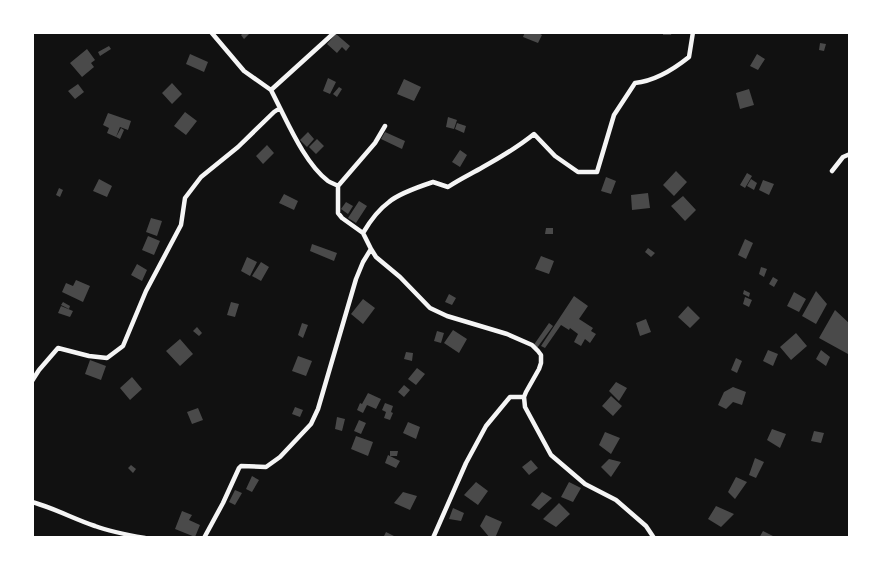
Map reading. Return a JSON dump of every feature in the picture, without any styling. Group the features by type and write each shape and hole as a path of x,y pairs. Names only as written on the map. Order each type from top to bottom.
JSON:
{"street":[{"path":"211,32 244,71 271,90 291,131 314,166 328,181 338,186"},
{"path":"271,90 335,32"},
{"path":"363,233 370,221 390,200 433,182 448,188 461,178 517,148 534,134 555,156 578,172 597,172 614,115 635,83 645,82 676,67 690,57 693,32"},
{"path":"32,381 58,348 89,356 107,358 123,346 146,291 181,225 184,198 201,177 280,108"},
{"path":"385,126 338,186 338,213 363,233 376,257 400,277 430,308 447,316 506,334 532,346 538,351 541,355 541,363 524,397 525,407 551,455 585,484 616,500 646,526 654,538"},
{"path":"832,171 843,157 850,154"},
{"path":"204,538 223,503 238,468 241,466 266,467 280,457 311,424 318,409 356,280 370,249"},
{"path":"433,538 466,463 486,426 510,397 524,397"},
{"path":"32,502 96,527 145,538"}],"building":[{"path":"244,32 251,32 244,39 241,35"},
{"path":"525,32 537,32 542,35 538,43 523,37"},
{"path":"663,32 672,32 671,35 663,35"},
{"path":"336,34 350,46 346,51 342,47 337,53 327,44"},
{"path":"820,43 826,44 824,51 819,50"},
{"path":"109,46 111,49 100,56 98,52"},
{"path":"87,49 95,60 91,63 94,67 82,77 70,63"},
{"path":"190,54 208,62 204,72 186,64"},
{"path":"757,54 765,59 758,70 750,66"},
{"path":"328,78 336,82 330,94 323,91"},
{"path":"404,79 421,87 414,101 397,94"},
{"path":"172,83 182,94 172,104 162,93"},
{"path":"78,84 84,92 75,99 68,91"},
{"path":"339,87 342,89 337,97 333,94"},
{"path":"749,89 754,105 740,109 736,93"},
{"path":"185,112 197,121 186,135 174,126"},
{"path":"108,113 131,121 128,130 120,127 116,137 107,133 109,128 103,125"},
{"path":"448,117 457,120 454,129 446,127"},
{"path":"457,123 466,126 464,133 455,129"},
{"path":"121,128 124,130 120,139 116,137"},
{"path":"308,132 314,139 307,147 300,140"},
{"path":"385,132 405,141 402,149 381,139"},
{"path":"317,139 324,146 316,154 309,147"},
{"path":"267,145 274,153 263,164 256,156"},
{"path":"460,150 467,155 460,167 452,162"},
{"path":"676,171 687,182 674,196 663,185"},
{"path":"747,173 752,176 745,188 740,185"},
{"path":"606,177 616,181 611,194 601,191"},
{"path":"99,179 112,186 107,197 93,191"},
{"path":"751,179 757,183 754,190 747,186"},
{"path":"763,180 774,184 769,195 759,190"},
{"path":"59,188 63,190 60,197 56,195"},
{"path":"648,193 650,208 632,210 631,195"},
{"path":"284,194 298,201 294,210 279,203"},
{"path":"683,196 696,210 685,221 671,206"},
{"path":"359,201 367,206 356,223 348,218"},
{"path":"346,202 353,206 348,214 341,209"},
{"path":"151,218 162,221 157,236 146,232"},
{"path":"546,228 553,228 553,234 545,234"},
{"path":"148,236 160,241 154,255 142,250"},
{"path":"745,239 753,243 746,259 738,255"},
{"path":"312,244 337,253 334,261 310,251"},
{"path":"648,248 655,253 651,257 645,252"},
{"path":"541,256 554,261 549,274 535,269"},
{"path":"247,257 257,262 250,276 241,271"},
{"path":"261,262 269,267 261,281 252,276"},
{"path":"137,264 147,270 142,281 131,275"},
{"path":"761,267 767,269 764,277 759,274"},
{"path":"773,277 778,280 774,287 769,284"},
{"path":"76,280 90,286 83,302 62,292 66,283 73,286"},
{"path":"744,290 750,293 749,297 743,294"},
{"path":"816,291 827,304 816,324 802,316"},
{"path":"794,292 806,299 799,312 787,306"},
{"path":"449,294 456,298 452,305 445,302"},
{"path":"574,296 588,306 579,319 593,328 591,331 596,334 590,343 585,339 581,346 574,342 578,334 570,328 569,330 561,325 545,348 541,346"},
{"path":"745,297 752,300 749,307 743,304"},
{"path":"363,299 375,308 363,324 351,314"},
{"path":"63,302 70,306 69,309 61,305"},
{"path":"231,302 239,304 235,317 227,315"},
{"path":"61,306 73,311 70,317 58,313"},
{"path":"688,306 700,318 690,328 678,317"},
{"path":"835,310 850,324 850,351 848,354 819,338"},
{"path":"646,319 651,332 640,336 636,323"},
{"path":"302,323 308,325 303,338 298,335"},
{"path":"549,323 553,326 537,348 533,346"},
{"path":"197,327 202,333 199,336 193,331"},
{"path":"453,330 467,339 459,353 444,343"},
{"path":"437,331 444,333 441,343 434,341"},
{"path":"796,333 807,346 791,360 780,347"},
{"path":"180,339 193,354 180,366 166,351"},
{"path":"768,350 778,354 773,366 763,361"},
{"path":"821,350 830,357 826,366 816,359"},
{"path":"406,352 413,353 412,361 404,359"},
{"path":"298,356 312,361 306,376 292,371"},
{"path":"736,358 742,361 737,373 731,370"},
{"path":"90,360 106,366 101,380 85,374"},
{"path":"417,368 425,374 416,385 408,379"},
{"path":"132,377 142,389 130,400 120,388"},
{"path":"616,382 627,388 619,401 609,391"},
{"path":"404,385 410,390 404,397 398,392"},
{"path":"733,387 746,392 742,405 733,402 726,409 718,405 724,392"},
{"path":"368,393 381,399 376,409 367,405 363,413 357,410"},
{"path":"611,396 622,406 613,416 602,406"},
{"path":"385,403 393,406 390,420 384,418 386,412 382,410"},
{"path":"295,407 303,410 300,417 292,414"},
{"path":"198,408 203,420 192,424 187,412"},
{"path":"337,417 345,419 342,431 335,429"},
{"path":"359,420 366,423 361,434 354,431"},
{"path":"408,422 420,427 416,439 403,433"},
{"path":"772,429 786,434 780,448 767,440"},
{"path":"814,431 824,433 821,443 811,441"},
{"path":"605,432 620,438 611,454 599,445"},
{"path":"356,436 373,442 368,456 351,449"},
{"path":"390,451 398,451 397,456 390,456"},
{"path":"388,455 400,461 396,468 385,463"},
{"path":"755,458 764,462 756,478 749,475"},
{"path":"609,459 621,462 611,477 601,467"},
{"path":"531,460 538,468 529,475 522,467"},
{"path":"131,465 136,469 133,473 128,468"},
{"path":"252,476 259,480 252,492 246,489"},
{"path":"736,477 747,482 735,499 728,492"},
{"path":"476,482 488,491 478,505 464,495"},
{"path":"569,482 581,488 573,502 561,497"},
{"path":"235,490 242,493 235,505 229,502"},
{"path":"403,492 417,496 410,510 394,503"},
{"path":"542,492 552,498 539,510 531,505"},
{"path":"559,503 570,514 556,527 543,519"},
{"path":"716,506 734,514 721,527 708,519"},
{"path":"453,508 464,513 461,521 449,519"},
{"path":"182,511 192,515 189,520 200,525 195,537 175,529"},
{"path":"486,515 502,522 495,538 490,538 480,526"},
{"path":"763,531 777,538 759,538"},
{"path":"386,532 398,538 383,538"}]}
